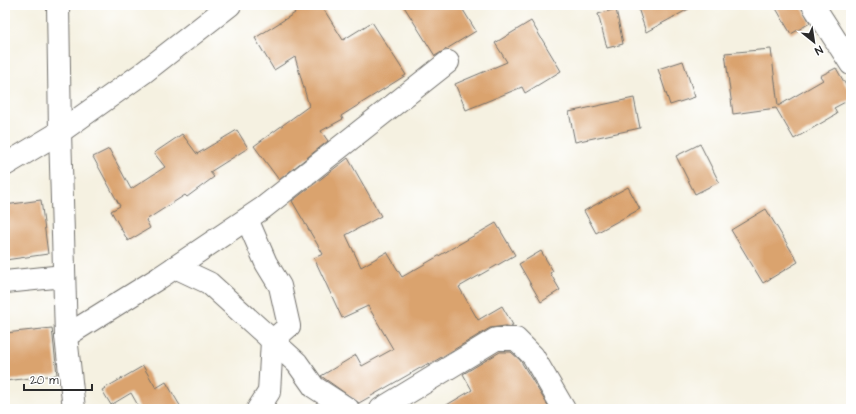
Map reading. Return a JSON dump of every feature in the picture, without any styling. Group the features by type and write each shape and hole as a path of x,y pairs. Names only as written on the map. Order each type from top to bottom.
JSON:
{"street":[{"path":"58,5 66,336 74,409"},
{"path":"5,164 60,132 143,73 230,5"},
{"path":"813,5 851,64"},
{"path":"66,336 175,267 247,219 448,62"},
{"path":"247,219 266,263 280,286 289,326 272,341 269,392 258,409"},
{"path":"175,267 209,283 297,363 314,387 348,409"},
{"path":"5,282 64,276"},
{"path":"381,409 496,339 516,339 533,356 564,409"}],"building":[{"path":"290,5 321,5 343,40 372,22 406,75 341,116 343,119 321,131 328,141 279,180 254,146 309,106 295,57 274,70 255,38 295,13"},
{"path":"403,5 460,5 476,31 435,56"},
{"path":"637,5 696,5 646,32"},
{"path":"774,5 801,5 810,23 791,34"},
{"path":"616,9 623,44 607,48 598,14"},
{"path":"531,21 561,71 525,93 522,87 466,110 455,84 507,62 495,43"},
{"path":"771,49 778,106 823,80 820,76 836,68 851,94 851,99 834,108 837,114 794,139 776,108 733,114 725,53"},
{"path":"683,61 695,97 670,105 658,69"},
{"path":"634,98 640,128 575,142 569,112"},
{"path":"237,130 248,148 210,172 214,177 187,197 185,195 146,220 150,228 128,241 111,211 120,206 93,157 109,149 131,189 165,167 154,153 182,134 197,154"},
{"path":"700,144 719,182 695,194 676,156"},
{"path":"348,158 381,216 346,235 361,267 387,252 402,277 496,223 515,255 459,287 478,320 502,306 513,325 490,328 430,364 429,363 359,403 321,376 356,355 362,366 393,349 368,306 342,318 314,258 323,254 292,201"},
{"path":"628,187 640,209 596,233 584,211"},
{"path":"41,200 48,254 5,260 5,205"},
{"path":"766,209 798,262 763,283 731,230"},
{"path":"541,251 553,271 550,273 560,290 541,302 519,264"},
{"path":"52,328 57,375 5,381 5,333"},
{"path":"500,352 511,352 520,360 550,409 440,409 472,390 463,374"},
{"path":"143,366 156,388 166,382 182,409 140,409 131,393 111,405 102,390"}]}
